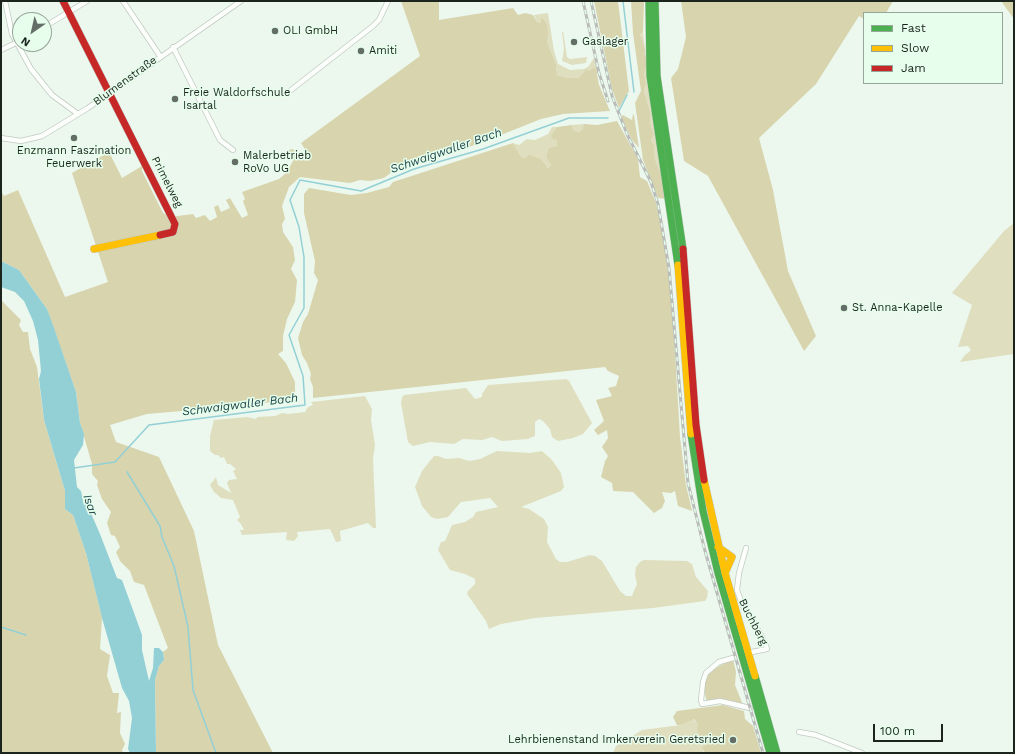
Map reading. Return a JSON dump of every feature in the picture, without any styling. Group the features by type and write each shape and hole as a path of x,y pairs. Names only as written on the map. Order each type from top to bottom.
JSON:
{"main road":[{"path":"63,1 109,93"},
{"path":"649,1 650,76 677,254 690,427 696,471 703,511 718,573 770,753"},
{"path":"655,1 657,76 684,254 696,424 707,497 725,573 777,753"},
{"name":"Primelweg","path":"94,249 166,234 173,232 175,229 175,221 109,93"},
{"path":"718,547 732,557 725,573"},
{"path":"755,699 753,706 750,708 754,710 760,718"}],"street":[{"path":"5,1 12,34"},
{"path":"52,22 87,1"},
{"path":"123,1 160,56"},
{"name":"Blumenstraße","path":"1,138 21,142 36,138 78,114 241,1"},
{"path":"291,90 373,26 388,1"},
{"path":"1,50 12,45"},
{"path":"173,47 220,140 233,150"},
{"path":"24,52 36,78 56,99 78,114"},
{"name":"Buchberg","path":"746,548 742,558 737,590 742,604 761,635 767,649 752,652"},
{"path":"732,557 742,558"},
{"path":"733,658 719,662 706,673 703,682 702,704 720,701 750,708"},
{"path":"799,732 816,734 862,753"}],"green space":[{"path":"548,13 554,51 558,64 570,70 584,69 588,67 594,58 599,73 579,78 567,78 557,75 556,64 547,42 548,36 541,18 541,24 538,23 534,15"},
{"path":"563,31 567,57 570,59 587,57 586,63 572,65 562,61 564,49"},
{"path":"643,32 649,84 663,175 659,170 654,156 654,145 651,140 654,135 650,122 651,114 644,91 646,83 644,73 646,68 640,33"},
{"path":"584,124 582,130 579,132 573,130 572,125"},
{"path":"552,127 557,127 551,135 557,140 557,146 546,158 551,165 548,168 541,159 529,154 525,158 521,157 513,143 519,145 527,139 535,140 548,134"},
{"path":"1014,223 1014,354 960,362 971,350 968,346 958,347 972,305 952,293 1004,231"},
{"path":"566,379 569,381 592,423 583,434 573,438 558,441 552,437 550,429 543,421 539,419 535,422 535,436 528,439 502,441 492,437 482,440 463,439 454,444 430,442 413,446 408,442 401,403 404,395 466,388 475,399 482,397 482,394 488,385"},
{"path":"365,396 372,409 371,420 375,445 373,459 376,528 373,528 368,523 340,531 341,541 336,542 330,529 297,532 298,536 294,541 286,540 287,532 242,535 240,530 244,530 237,520 240,517 233,500 221,498 214,492 210,485 216,477 218,485 231,493 227,483 229,480 237,479 233,471 236,469 230,464 227,464 224,457 221,458 210,451 210,436 214,420 247,417 256,419 257,417 275,416 282,413 288,414 305,412 308,407 313,405 311,402"},
{"path":"497,451 530,453 542,451 552,460 561,473 564,487 561,491 521,507 529,509 544,519 548,527 547,542 556,559 560,562 567,562 590,555 595,556 602,561 620,591 626,596 632,596 637,584 635,575 636,567 640,562 644,560 687,561 692,564 696,577 708,591 705,601 653,608 535,618 501,624 489,629 486,621 467,594 475,584 475,579 465,574 450,570 438,550 441,542 445,541 452,525 465,522 473,517 476,512 498,507 490,498 461,502 448,517 437,519 431,517 422,506 415,487 422,471 434,456 446,459 459,458 469,461 480,459"},
{"path":"693,719 698,725 700,737 706,745 703,751 705,753 613,753 616,746 642,730 681,725"}],"shaded area":[{"path":"401,1 439,1 439,20 513,8 518,15 525,13 533,15 538,23 541,23 541,18 543,19 547,24 547,42 556,64 557,75 567,78 579,78 586,70 590,71 593,68 596,69 599,85 610,111 563,114 541,119 486,141 429,161 410,165 392,172 384,178 370,181 360,180 350,183 300,177 289,187 282,206 285,219 282,224 283,232 293,247 295,260 291,269 297,280 295,302 287,319 283,336 283,351 278,354 286,363 295,382 295,392 289,400 147,414 110,425 116,442 159,457 194,531 218,645 273,753 156,753 155,680 159,666 164,660 163,652 168,648 144,585 134,582 130,571 120,561 116,552 120,547 115,536 111,535 107,523 111,512 102,499 97,485 98,481 92,474 92,464 80,423 76,392 47,309 19,270 1,261 1,191 4,196 18,190 65,297 108,282 72,173 109,152 122,178 142,166 142,171 163,213 170,217 193,214 196,218 205,215 210,221 217,217 214,207 218,205 221,212 230,208 226,200 230,198 242,218 248,215 243,201 245,199 242,192 279,179 287,172 294,159 288,150 293,149 298,156 302,155 304,159 308,154 301,143 420,56"},
{"path":"594,1 618,1 629,91 619,108 612,89"},
{"path":"631,1 644,1 643,32 640,34 645,50 644,54 646,56 646,68 644,73 646,83 644,91 651,114 650,122 654,135 651,140 654,145 654,156 659,170 663,175 667,199 658,198 643,160 635,103 641,91 633,33"},
{"path":"681,1 893,1 887,12 863,12 863,18 859,16 816,84 759,138 773,190 788,271 816,336 804,351 708,176 684,161 671,78 678,69 686,37"},
{"path":"1001,1 1014,1 1014,19"},
{"path":"633,114 639,148 632,140 621,117 623,115 632,120"},
{"path":"617,121 638,159 640,177 647,181 656,203 664,238 672,303 680,437 686,485 692,511 678,506 675,491 671,493 662,492 665,501 662,508 654,513 633,492 613,491 612,483 601,477 605,461 608,456 602,447 608,438 607,430 598,435 594,430 604,421 596,400 612,396 608,388 616,386 619,376 608,371 605,367 313,398 313,387 310,379 311,374 302,355 298,338 303,322 308,314 318,280 314,273 315,261 304,213 304,194 309,188 351,195 367,193 389,187 393,182 513,143 521,157 525,158 529,154 541,159 548,168 551,165 546,158 549,148 557,146 557,140 552,139 551,135 557,127 572,125 573,130 579,132 582,130 584,124 597,125"},
{"path":"1,300 21,320 19,325 23,332 28,332 30,349 37,367 44,420 65,491 65,509 73,515 86,553 102,618 100,649 110,655 107,676 113,693 119,693 117,713 121,712 120,733 125,744 122,750 123,753 1,753"},
{"path":"733,659 736,672 735,685 743,705 707,702 704,691 705,681 710,671"},
{"path":"723,705 744,711 745,719 753,726 761,753 705,753 702,747 706,745 700,737 697,729 698,725 694,719 681,725 677,725 673,717 677,711"}],"water":[{"path":"1,261 19,270 47,309 53,325 76,392 80,423 84,434 83,445 74,460 77,487 81,491 84,506 86,502 117,578 122,580 142,635 142,650 149,681 153,668 154,648 159,648 163,652 164,660 159,666 155,680 156,753 130,753 128,749 132,718 129,701 122,688 102,618 86,553 73,515 65,509 65,491 44,420 39,379 41,371 38,340 33,321 24,301 15,292 1,287"}],"waterway":[{"name":"Schwaigwaller Bach","path":"623,1 634,92"},
{"name":"Schwaigwaller Bach","path":"619,111 627,95"},
{"name":"Schwaigwaller Bach","path":"74,468 115,462 149,425 305,405 303,376 289,335 304,308 304,257 299,227 290,200 300,180 361,191 414,169 483,149 569,118 608,118"},
{"path":"127,472 160,526 162,537 174,566 188,627 193,690 216,753"},
{"path":"1,627 26,635"}],"railway":[{"path":"583,1 599,73 608,101"},
{"path":"591,1 612,96 627,134 651,182 658,204 669,268 688,483 705,551 763,753"}],"traffic: fast":[{"path":"649,1 650,76 678,265"},
{"path":"655,1 657,76 683,249"},
{"path":"691,434 703,511 718,573 770,753"},
{"path":"755,676 777,753"}],"traffic: slow":[{"path":"94,249 160,235"},
{"path":"678,265 691,434"},
{"path":"704,480 725,573 755,676"},
{"path":"718,547 732,557 725,573"}],"traffic: jam":[{"path":"63,1 175,224 173,232 160,235"},
{"path":"683,249 696,425 704,480"}],"place":[{"name":"OLI GmbH","path":"275,31"},
{"name":"Gaslager","path":"574,42"},
{"name":"Amiti","path":"361,51"},
{"name":"Freie Waldorfschule Isartal","path":"175,99"},
{"name":"Enzmann Faszination Feuerwerk","path":"74,138"},
{"name":"Malerbetrieb RoVo UG","path":"235,162"},
{"name":"St. Anna-Kapelle","path":"844,308"},
{"name":"Lehrbienenstand Imkerverein Geretsried","path":"733,740"}],"water label":[{"name":"Isar","path":"90,505"}]}
